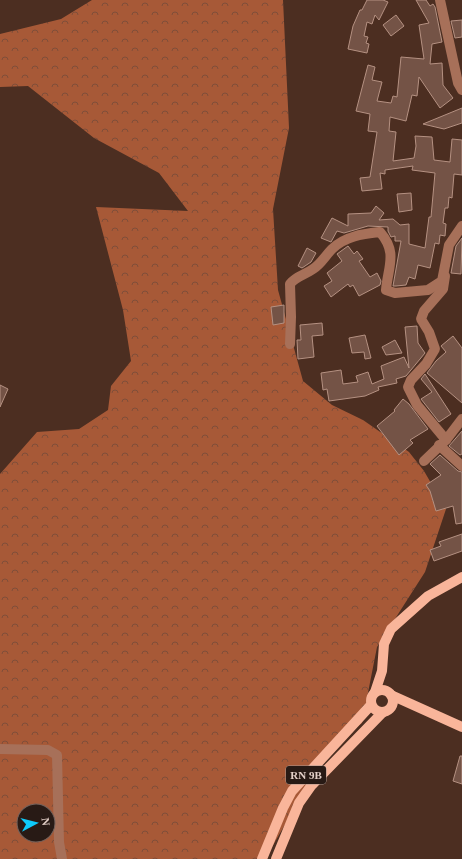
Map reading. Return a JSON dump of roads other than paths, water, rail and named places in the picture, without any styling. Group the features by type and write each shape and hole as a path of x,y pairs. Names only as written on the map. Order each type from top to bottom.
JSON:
{"main road":[{"path":"418,708 376,711 371,705 371,698 375,692 383,660 384,644 392,629 428,596 462,577"},
{"path":"383,660 393,702 387,711"},
{"path":"375,692 382,690 418,708 462,727"},
{"name":"RN 9B","path":"262,859 283,808 292,791 371,705"},
{"name":"RN 9B","path":"276,859 299,803 311,786 387,711"}],"street":[{"path":"440,0 458,83 462,90"},
{"path":"462,226 450,245 445,272 444,289 424,311 421,319 429,332 435,349 426,364 411,380 408,387 417,405 462,466"},
{"path":"290,344 290,284 295,278 311,270 322,262 332,249 344,240 358,234 380,232 388,241 392,262 387,277 386,290 395,293 428,290 442,281 445,272"},
{"path":"424,461 462,420"},
{"path":"0,749 48,750 57,755 59,842 62,859"}]}
